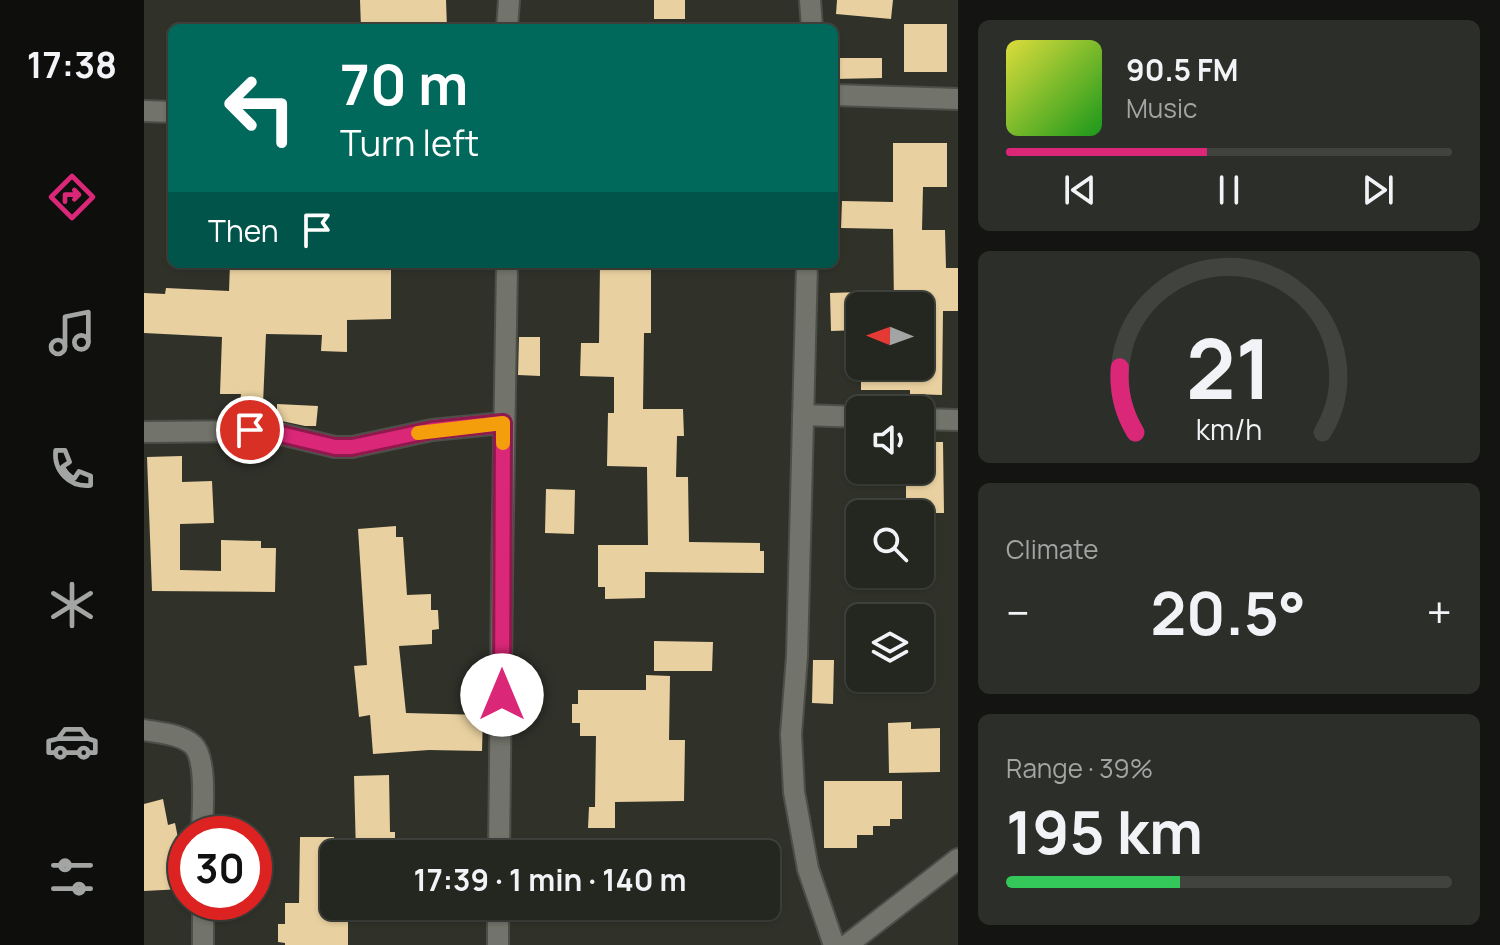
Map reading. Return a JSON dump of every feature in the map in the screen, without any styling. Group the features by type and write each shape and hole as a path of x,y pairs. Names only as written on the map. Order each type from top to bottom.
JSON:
{"street":[{"path":"507,24 509,0"},
{"path":"810,0 812,24"},
{"path":"838,95 958,99"},
{"path":"144,111 168,112"},
{"path":"499,840 507,268"},
{"path":"807,268 797,656 791,734 794,792 808,869 834,945"},
{"path":"803,415 846,417"},
{"path":"934,419 958,420"},
{"path":"144,432 268,431 335,447 352,447 432,430 503,423"},
{"path":"144,730 171,734 193,745 202,763 202,816"},
{"path":"847,945 958,859"},
{"path":"203,920 203,945"},
{"path":"498,920 498,945"}],"building":[{"path":"360,0 446,0 447,24 361,24"},
{"path":"654,0 685,0 685,19 654,19"},
{"path":"837,0 893,0 891,19 836,14"},
{"path":"904,24 947,24 947,72 904,72"},
{"path":"838,58 882,58 882,78 838,79"},
{"path":"893,143 947,143 947,187 923,187 922,230 945,230 946,268 958,268 958,311 943,311 942,395 910,394 910,390 861,390 861,380 934,380 934,292 894,292 893,229 841,228 842,201 893,202"},
{"path":"230,268 391,268 391,319 347,320 347,352 321,351 322,335 266,334 263,404 240,404 241,394 220,394 222,337 144,333 144,293 165,294 166,288 229,291"},
{"path":"600,268 651,268 651,333 644,333 643,409 683,409 684,436 677,436 676,477 688,477 689,542 760,543 760,551 764,551 764,573 645,572 645,598 605,599 605,587 598,587 598,545 648,545 647,467 607,466 608,413 614,413 614,377 580,376 581,343 599,343"},
{"path":"846,292 846,330 831,331 830,293"},
{"path":"519,337 540,337 540,376 518,375"},
{"path":"277,404 318,406 316,426 277,420"},
{"path":"934,442 943,442 944,513 934,513 934,500 906,500 906,484 934,484"},
{"path":"182,456 182,482 212,481 214,523 180,524 180,570 221,571 221,540 261,541 261,548 276,548 275,592 152,591 147,457"},
{"path":"546,489 575,490 574,534 545,533"},
{"path":"396,526 396,537 403,537 407,595 431,594 431,610 438,610 439,629 432,630 432,644 399,646 406,713 483,715 482,751 429,750 373,754 370,715 359,717 354,666 367,665 358,529"},
{"path":"654,641 713,642 712,671 654,671"},
{"path":"813,660 834,660 833,704 812,703"},
{"path":"646,675 670,676 669,740 685,740 684,801 615,802 615,828 588,828 589,807 595,807 596,736 580,736 580,723 572,723 572,704 578,704 578,690 646,690"},
{"path":"911,722 911,729 940,728 940,772 889,773 888,723"},
{"path":"389,775 390,832 395,832 395,840 356,840 354,776"},
{"path":"824,781 902,781 902,819 890,819 890,826 873,826 873,835 857,835 857,848 824,848"},
{"path":"163,799 168,825 168,890 144,891 144,804"},
{"path":"300,837 334,837 334,840 320,840 320,920 348,920 348,945 285,945 278,942 278,924 285,924 285,903 299,903"}],"slow traffic":[{"path":"418,433 503,423 503,443"}],"route":[{"path":"250,430 268,431 335,447 352,447 432,430 503,423 502,695"}]}
